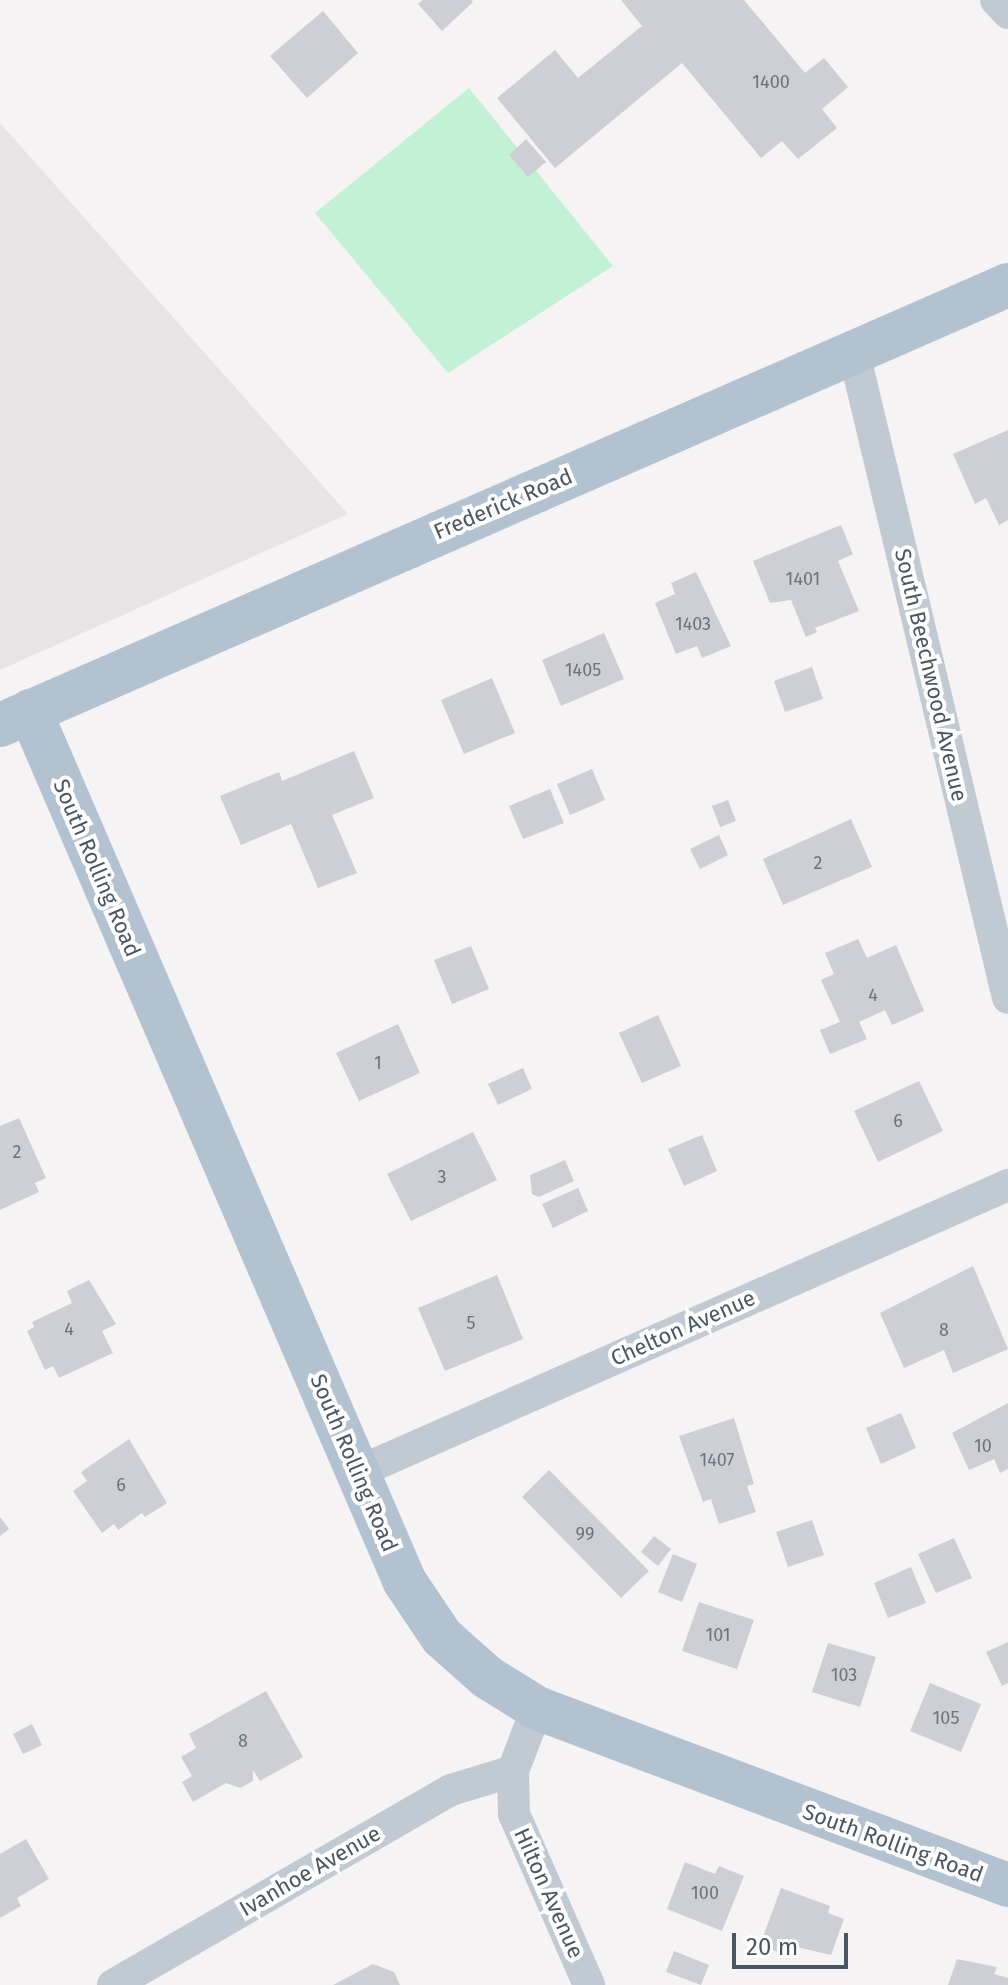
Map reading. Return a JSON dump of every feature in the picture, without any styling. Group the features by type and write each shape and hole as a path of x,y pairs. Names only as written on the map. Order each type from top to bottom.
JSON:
{"main road":[{"name":"Frederick Road","path":"15,718 1008,285"},
{"name":"South Rolling Road","path":"15,718 358,1472 405,1582 442,1637 487,1677 537,1708 1008,1885"}],"street":[{"path":"996,0 1008,13"},
{"name":"South Beechwood Avenue","path":"854,353 1008,998"},
{"name":"Chelton Avenue","path":"358,1472 1008,1185"},
{"name":"Hilton Avenue","path":"537,1708 513,1771 514,1814 589,1985"},
{"name":"Ivanhoe Avenue","path":"113,1985 451,1790 513,1771"}],"shaded area":[{"path":"0,123 348,514 0,670"}],"green space":[{"path":"469,88 613,266 448,373 315,213"}],"building":[{"path":"423,0 473,2 442,31 418,4"},
{"path":"621,0 744,0 805,73 824,58 848,87 822,109 837,128 798,159 782,141 761,158 682,63 555,168 497,98 555,50 578,78 642,26"},
{"path":"323,11 358,53 307,98 270,56"},
{"path":"526,139 546,162 528,177 509,155"},
{"path":"1008,430 1008,520 999,525 986,498 975,504 953,454"},
{"path":"841,525 853,554 838,561 859,611 815,628 817,632 806,637 791,600 770,603 753,561"},
{"path":"696,572 731,646 702,658 697,646 676,654 655,603 675,594 671,583"},
{"path":"604,633 624,679 561,706 542,660"},
{"path":"812,667 823,699 785,712 774,681"},
{"path":"492,678 515,733 464,754 441,700"},
{"path":"354,751 374,798 332,815 357,873 318,888 291,824 241,845 220,796 279,772 282,781"},
{"path":"592,769 605,800 570,815 557,784"},
{"path":"550,789 564,823 523,839 509,806"},
{"path":"728,800 736,821 720,827 712,806"},
{"path":"851,819 872,867 783,905 763,859"},
{"path":"719,835 728,855 700,869 690,849"},
{"path":"858,939 867,958 896,945 924,1011 892,1025 885,1010 859,1022 867,1039 830,1054 820,1030 840,1022 821,980 834,974 825,953"},
{"path":"471,946 489,989 452,1004 434,960"},
{"path":"658,1015 681,1066 642,1083 619,1033"},
{"path":"398,1024 420,1073 359,1101 336,1053"},
{"path":"523,1068 532,1089 498,1105 488,1084"},
{"path":"919,1081 943,1131 878,1162 854,1111"},
{"path":"19,1118 46,1178 35,1183 39,1192 0,1210 0,1126"},
{"path":"473,1132 497,1180 411,1221 387,1174"},
{"path":"702,1135 717,1171 684,1186 668,1149"},
{"path":"565,1160 574,1181 539,1197 532,1194 530,1175"},
{"path":"578,1188 588,1211 553,1228 542,1204"},
{"path":"973,1266 1008,1349 953,1373 944,1350 904,1368 880,1313"},
{"path":"497,1275 523,1339 445,1371 418,1308"},
{"path":"89,1280 116,1324 102,1331 113,1353 59,1378 53,1366 45,1370 27,1331 34,1327 32,1322 72,1303 67,1291"},
{"path":"1008,1403 1008,1469 1000,1473 994,1459 969,1470 952,1433"},
{"path":"901,1413 916,1448 881,1464 866,1428"},
{"path":"734,1418 754,1484 747,1486 756,1512 719,1524 711,1499 703,1502 679,1436"},
{"path":"129,1439 167,1503 145,1517 142,1513 118,1530 114,1524 102,1533 73,1491 87,1481 81,1472"},
{"path":"549,1470 649,1571 621,1598 522,1497"},
{"path":"0,1517 9,1529 0,1536"},
{"path":"812,1520 824,1555 788,1567 776,1532"},
{"path":"654,1536 671,1549 658,1566 641,1552"},
{"path":"954,1538 972,1578 936,1593 918,1554"},
{"path":"673,1554 697,1564 682,1602 658,1592"},
{"path":"911,1567 926,1603 888,1618 874,1583"},
{"path":"699,1602 754,1620 737,1669 682,1651"},
{"path":"1008,1642 1008,1683 1002,1686 986,1652"},
{"path":"828,1643 876,1657 860,1707 812,1692"},
{"path":"930,1683 981,1704 961,1752 910,1731"},
{"path":"266,1691 303,1757 260,1781 253,1770 253,1781 240,1788 226,1783 193,1802 182,1782 192,1776 181,1757 196,1748 189,1734"},
{"path":"32,1724 42,1745 23,1754 13,1734"},
{"path":"26,1839 49,1879 17,1898 21,1906 0,1918 0,1854"},
{"path":"685,1862 715,1874 719,1866 744,1876 722,1931 667,1909"},
{"path":"781,1888 830,1906 828,1913 844,1919 831,1955 784,1944 780,1953 760,1945"},
{"path":"674,1951 709,1965 701,1985 666,1972"},
{"path":"957,1959 997,1967 994,1974 1008,1978 1008,1985 948,1985"},
{"path":"373,1964 394,1972 400,1985 333,1985"}]}
